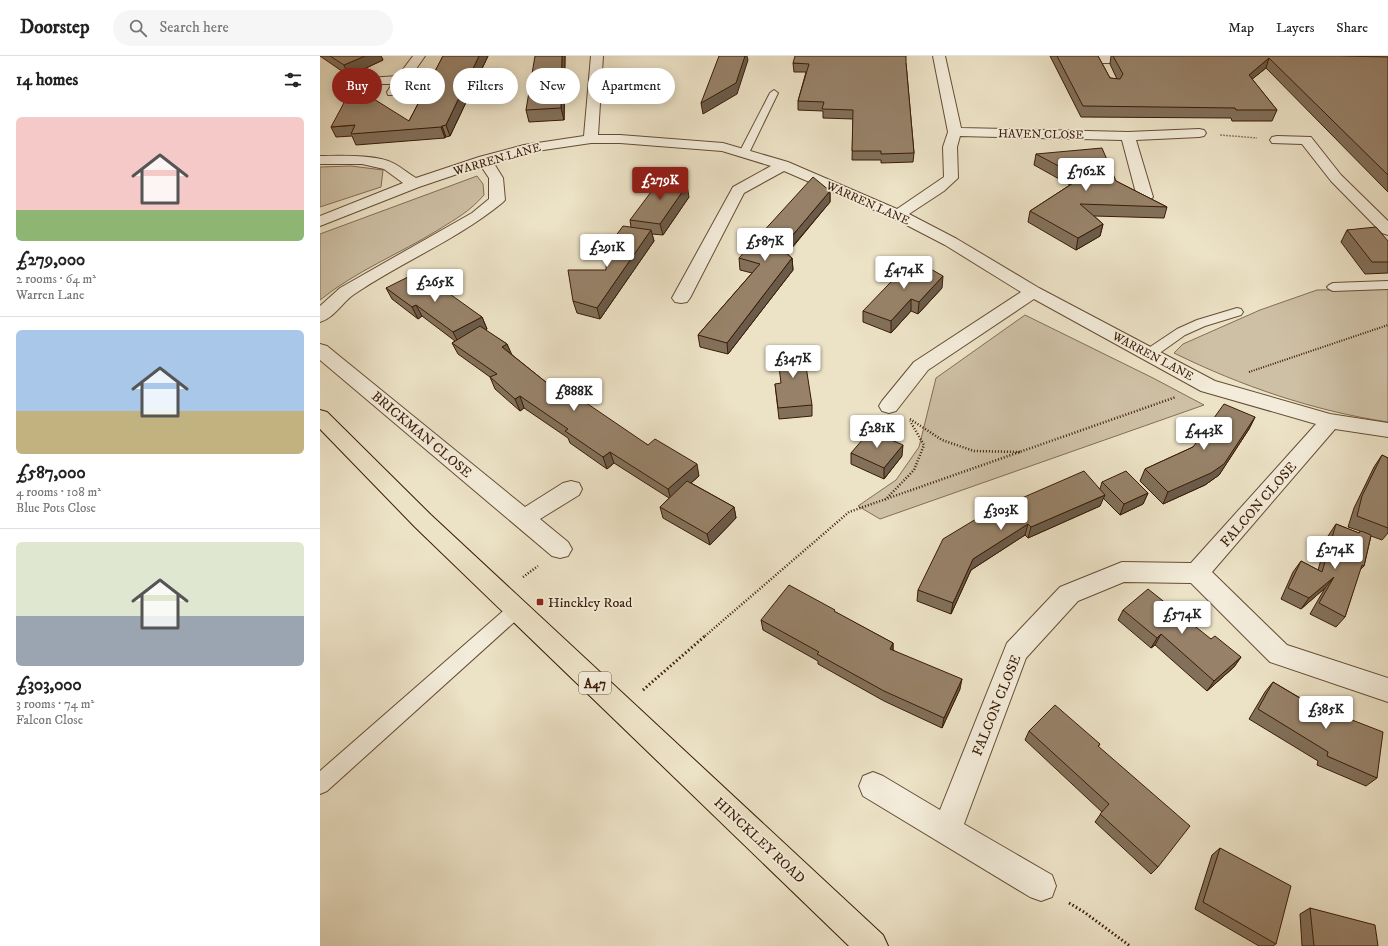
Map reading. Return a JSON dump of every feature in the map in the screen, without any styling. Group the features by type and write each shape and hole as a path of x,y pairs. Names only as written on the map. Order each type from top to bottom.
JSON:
{"main road":[{"name":"HINCKLEY ROAD","path":"320,417 423,521 872,946"}],"street":[{"path":"410,68 419,56"},
{"path":"591,139 597,56"},
{"path":"898,215 938,190 951,178 950,147 955,132 939,56"},
{"path":"1106,72 1098,57 1155,58"},
{"name":"HAVEN CLOSE","path":"955,132 1128,136 1199,133"},
{"path":"1128,136 1145,197"},
{"name":"WARREN LANE","path":"320,220 414,184 484,160 529,148 591,139 658,140 723,147 783,165 898,215 951,242 1033,292 1208,386 1330,421 1388,430"},
{"path":"1277,140 1306,140 1336,178 1388,230"},
{"path":"320,160 362,160 390,166 414,184"},
{"path":"320,316 346,292 477,216 497,200 496,178 484,160"},
{"path":"681,298 738,190 783,165"},
{"path":"889,406 921,366 1033,292"},
{"name":"BRICKMAN CLOSE","path":"320,350 560,550"},
{"name":"FALCON CLOSE","path":"947,830 1016,651 1069,594 1122,572 1197,574 1330,421"},
{"path":"523,519 571,489"},
{"path":"1197,574 1279,654 1388,690"},
{"path":"873,786 1041,886"}],"lane":[{"path":"744,153 774,94"},
{"path":"1333,287 1388,285"},
{"path":"1149,354 1181,332 1201,323 1237,312"},
{"path":"320,784 508,602"}],"path":[{"path":"1199,133 1277,140"},
{"path":"622,709 849,512 885,501 1208,386 1388,325"},
{"path":"885,501 914,470 924,445 909,419 942,440 974,451 1024,452"},
{"path":"508,602 560,550"},
{"path":"1041,886 1084,912 1130,946"}],"shaded area":[{"path":"351,166 383,170 381,187 320,207 320,167"},
{"path":"477,176 483,184 484,195 468,210 423,239 348,280 320,300 320,234"},
{"path":"1388,289 1388,422 1333,411 1278,396 1225,376 1174,353 1183,344 1260,310 1317,290"},
{"path":"1025,315 1153,378 1204,405 880,519 858,506 896,480 919,447 936,378"}],"building":[{"path":"330,56 365,56 344,65"},
{"path":"443,56 479,56 473,68 453,68 453,104 456,104 446,125 441,127 351,134 355,125 331,127 343,104 382,104 409,121 418,104 445,104 445,68 437,68"},
{"path":"535,56 562,56 562,68 533,68"},
{"path":"719,56 745,56 736,83 701,103"},
{"path":"795,56 906,56 914,153 881,154 881,151 852,151 853,110 822,109 824,102 798,101 809,64 793,63"},
{"path":"1057,56 1098,56 1110,78 1120,79 1123,74 1113,56 1388,57 1388,175 1269,58 1249,75 1277,110 1083,106"},
{"path":"527,104 561,104 561,108 526,110"},
{"path":"1102,148 1116,181 1167,207 1080,204 1103,224 1078,238 1030,211 1081,178 1036,154"},
{"path":"663,176 687,185 660,224 630,220"},
{"path":"813,177 830,191 781,249 792,258 727,343 698,335 760,264 739,258"},
{"path":"623,226 651,230 597,308 573,301 568,270 606,270 607,248"},
{"path":"1376,227 1388,241 1388,262 1372,262 1347,230"},
{"path":"913,259 943,276 919,302 911,299 891,321 863,311"},
{"path":"414,274 434,288 440,287 482,317 453,332 416,305 412,307 386,288"},
{"path":"480,326 507,344 502,347 552,387 557,383 648,445 655,439 697,464 668,489 610,452 603,457 565,431 568,429 520,396 515,399 490,377 497,374 452,343"},
{"path":"803,347 812,405 778,408 775,384 781,383 777,350"},
{"path":"1224,404 1255,417 1224,464 1211,473 1168,492 1145,469 1193,447"},
{"path":"870,431 903,445 884,468 851,453"},
{"path":"1382,455 1388,458 1388,528 1357,516 1362,496"},
{"path":"1084,471 1105,495 1031,527 1028,524 973,559 953,603 918,590 943,539 991,510 992,511"},
{"path":"1126,471 1148,493 1124,504 1102,482"},
{"path":"687,481 734,507 707,534 660,507"},
{"path":"1336,524 1359,533 1361,531 1371,535 1364,566 1362,565 1345,617 1319,603 1334,577 1309,598 1288,588 1301,561 1322,572"},
{"path":"789,585 893,643 890,649 962,679 944,718 884,691 817,654 819,652 761,620"},
{"path":"1148,589 1211,639 1215,636 1241,657 1214,681 1161,634 1157,638 1123,610"},
{"path":"1273,682 1333,718 1334,713 1383,732 1377,778 1327,756 1328,752 1258,709"},
{"path":"1055,705 1100,744 1098,746 1190,826 1158,867 1100,814 1109,804 1029,731"},
{"path":"1220,848 1291,886 1276,944 1203,902"},
{"path":"1310,908 1375,925 1378,946 1314,946"}],"place":[{"name":"Hinckley Road","path":"540,602"}]}
